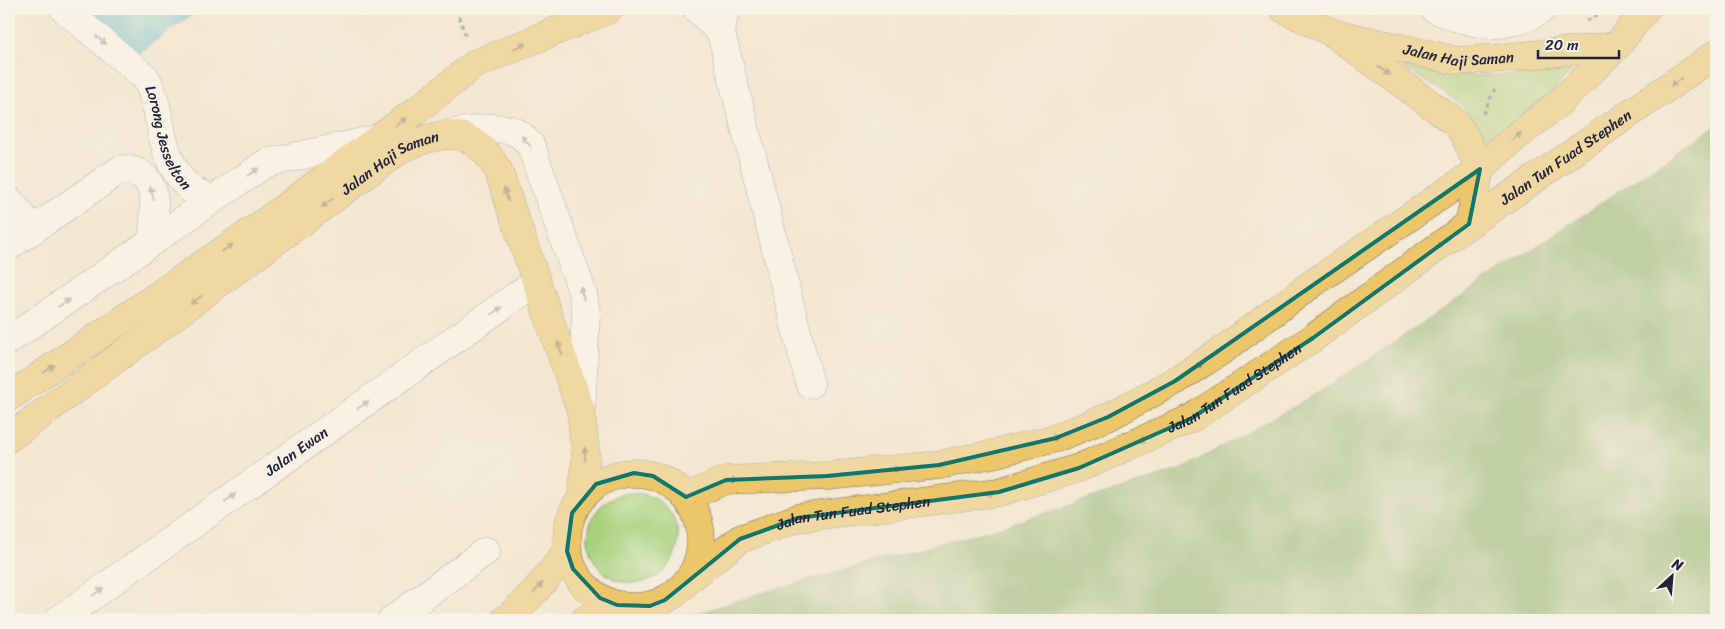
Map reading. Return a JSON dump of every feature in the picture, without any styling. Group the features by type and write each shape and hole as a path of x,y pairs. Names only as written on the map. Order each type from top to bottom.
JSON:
{"main road":[{"name":"Jalan Haji Saman","path":"9,396 262,224 475,64 609,9"},
{"name":"Jalan Haji Saman","path":"1284,9 1331,32 1456,123 1465,137 1480,170"},
{"path":"686,497 726,480 827,476 939,464 997,453 1056,438 1108,417 1175,381 1224,349 1316,281 1480,170 1510,142 1560,102 1617,46 1646,9"},
{"name":"Jalan Haji Saman","path":"1331,32 1458,61 1617,46"},
{"name":"Jalan Tun Fuad Stephen","path":"689,579 740,540 798,518 998,492 1079,468 1192,418 1313,338 1469,224 1716,54"},
{"name":"Jalan Haji Saman","path":"9,438 402,148 426,138 448,134 466,138 481,146 498,170 581,411 586,458 582,497"},
{"path":"1469,224 1480,170"},
{"path":"634,473 653,476 671,484 686,497 697,516 701,538 698,560 689,579 678,591 665,600 650,606 633,607 618,605 600,598 584,585 573,569 567,550 567,532 572,513 582,497 596,484 614,476 634,473"},
{"path":"505,620 531,596 567,550"},
{"path":"585,620 618,605"}],"street":[{"name":"Lorong Jesselton","path":"64,9 146,78 153,91 163,145 175,170 189,188 212,199"},
{"path":"697,9 723,21 810,384"},
{"path":"1434,9 1448,15 1488,25 1526,19 1542,9"},
{"path":"448,134 487,128 505,129 520,135 531,146 583,294 586,313 581,411"},
{"path":"9,340 266,163 377,139"},
{"path":"9,246 121,169 140,172 152,188 155,214 152,242"},
{"path":"9,200 33,230"},
{"name":"Jalan Ewan","path":"58,620 536,282"},
{"path":"392,620 486,552"}],"path":[{"path":"1481,117 1497,84"}],"highlighted area":[{"path":"1480,169 1469,224 1313,338 1192,418 1079,468 999,492 798,518 740,539 665,600 650,606 617,605 600,598 573,569 567,551 572,513 596,484 634,473 653,476 686,497 726,480 827,476 939,465 1056,438 1108,417 1175,381"}],"green space":[{"path":"1400,65 1422,70 1465,75 1509,75 1574,67 1545,97 1486,140 1469,113 1456,100"},
{"path":"1716,126 1716,620 678,620 761,593 1005,526 1182,469 1320,392"},
{"path":"633,493 650,497 665,506 674,521 678,538 674,555 665,570 650,579 633,583 616,579 601,570 592,555 588,538 592,521 601,506 616,497"}],"water":[{"path":"88,9 200,9 137,54"}]}
